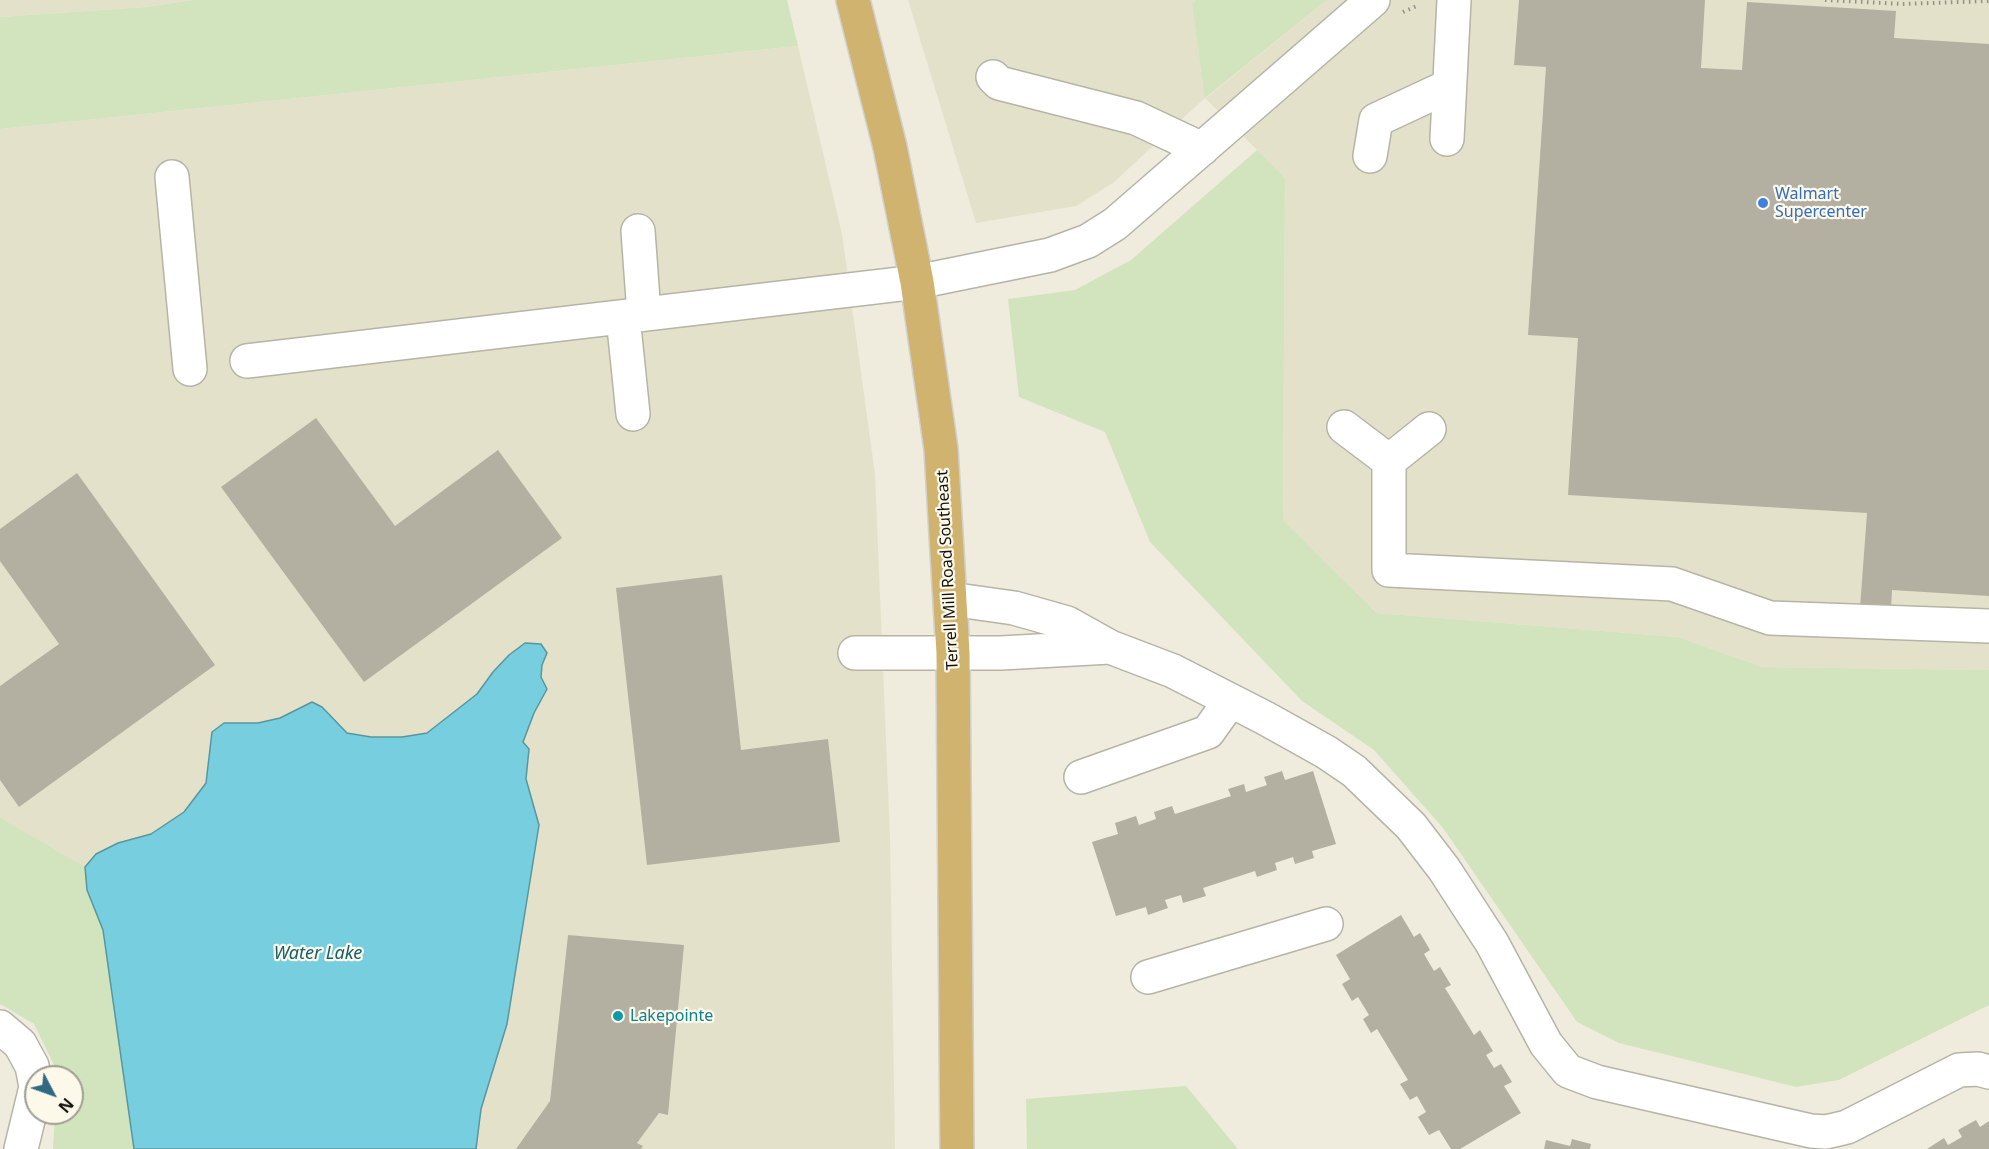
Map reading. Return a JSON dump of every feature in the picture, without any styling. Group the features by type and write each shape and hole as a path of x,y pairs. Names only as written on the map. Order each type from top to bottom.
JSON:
{"main road":[{"name":"Terrell Mill Road Southeast","path":"853,0 890,147 917,282 941,449 953,653 957,1149"}],"street":[{"path":"246,361 917,282 1050,255 1088,241 1115,224 1373,0"},
{"path":"1447,139 1454,0"},
{"path":"993,77 999,83 1137,118 1202,149"},
{"path":"1370,156 1376,120 1449,86"},
{"path":"172,177 190,369"},
{"path":"633,414 633,315 638,231"},
{"path":"1344,427 1389,461"},
{"path":"1389,461 1429,429"},
{"path":"1389,461 1389,570 1672,584 1770,618 1989,626"},
{"path":"950,599 1014,608 1067,623 1110,647 1173,671 1345,764 1377,791 1411,826 1444,869 1480,925 1546,1044 1568,1071 1597,1082 1811,1131 1826,1132 1847,1127 1959,1070 1978,1069 1989,1072"},
{"path":"855,653 1001,653 1110,647"},
{"path":"1081,777 1208,732 1230,701"},
{"path":"1148,977 1326,924"},
{"path":"0,1027 20,1044 32,1066 36,1087 21,1149"}],"path":[{"path":"1826,0 1902,4 1989,1"}],"shaded area":[{"path":"0,0 193,0 145,7 0,17"},
{"path":"908,0 1196,0 1192,6 1206,98 1327,0 1989,0 1989,670 1763,667 1678,637 1377,613 1283,520 1285,178 1205,98 1113,183 1076,206 976,223"},
{"path":"798,46 842,234 875,474 890,837 895,1149 476,1149 481,1109 507,1024 539,825 526,779 529,749 523,742 534,713 547,689 541,677 542,665 547,653 525,643 509,655 493,672 477,694 427,733 402,737 371,737 346,733 322,707 312,702 280,718 258,723 224,723 212,732 207,783 184,812 151,834 118,843 87,890 0,947 0,129"}],"green space":[{"path":"193,0 787,0 798,46 0,129 0,17 145,7"},
{"path":"1196,0 1327,0 1205,98 1192,5"},
{"path":"1257,150 1285,178 1283,520 1377,613 1678,637 1763,667 1989,670 1989,1005 1839,1080 1796,1087 1619,1043 1577,1022 1443,828 1374,750 1302,701 1150,542 1105,432 1019,397 1008,299 1075,290 1131,260"},
{"path":"0,818 85,867 87,890 103,930 134,1149 53,1149 54,1125 84,1125 84,1065 54,1065 34,1024 0,1004"},
{"path":"1186,1086 1238,1149 1027,1149 1026,1099"}],"water":[{"name":"Water Lake","path":"525,643 541,644 547,653 542,665 541,677 547,689 534,713 523,742 529,749 526,779 539,825 507,1024 481,1109 476,1149 134,1149 103,930 87,890 85,867 96,854 118,843 151,834 184,812 206,783 212,732 224,723 258,723 280,718 312,702 322,707 347,733 371,737 402,737 427,733 477,694 509,655"}],"building":[{"name":"Walmart Supercenter","path":"1519,0 1705,0 1701,68 1742,70 1747,2 1896,11 1894,38 1989,44 1989,596 1892,590 1891,610 1860,608 1867,513 1568,495 1578,338 1528,335 1546,67 1514,65"},
{"path":"316,418 395,526 498,450 562,538 364,682 221,487"},
{"path":"77,473 215,665 19,807 0,780 0,686 59,644 0,561 0,529"},
{"path":"722,575 741,750 828,739 840,842 647,865 616,588"},
{"path":"1282,771 1285,780 1313,771 1336,844 1312,851 1314,858 1295,864 1293,857 1275,863 1277,870 1257,877 1255,871 1203,888 1206,896 1183,903 1181,895 1165,900 1168,908 1148,915 1146,907 1116,916 1092,842 1118,834 1115,823 1136,816 1139,825 1156,819 1154,812 1172,806 1175,814 1231,796 1228,789 1244,784 1246,792 1267,785 1264,777"},
{"path":"1401,915 1414,937 1420,933 1430,950 1424,954 1434,971 1440,967 1451,985 1445,988 1474,1035 1480,1030 1493,1051 1486,1055 1494,1068 1501,1064 1512,1082 1504,1086 1521,1113 1460,1149 1451,1149 1439,1130 1429,1135 1418,1117 1426,1112 1417,1096 1410,1100 1400,1084 1408,1080 1377,1029 1371,1033 1363,1019 1369,1015 1358,997 1352,1001 1342,984 1350,979 1336,955"},
{"name":"Lakepointe","path":"568,935 684,945 668,1115 659,1113 637,1143 643,1146 641,1149 516,1149 550,1101"},
{"path":"1976,1120 1980,1127 1989,1121 1989,1149 1927,1149 1944,1138 1948,1145 1962,1137 1958,1130"},
{"path":"1572,1139 1591,1144 1590,1149 1544,1149 1546,1140 1570,1146"}],"place":[{"name":"Walmart Supercenter","path":"1763,203"},
{"name":"Lakepointe","path":"618,1016"}]}
